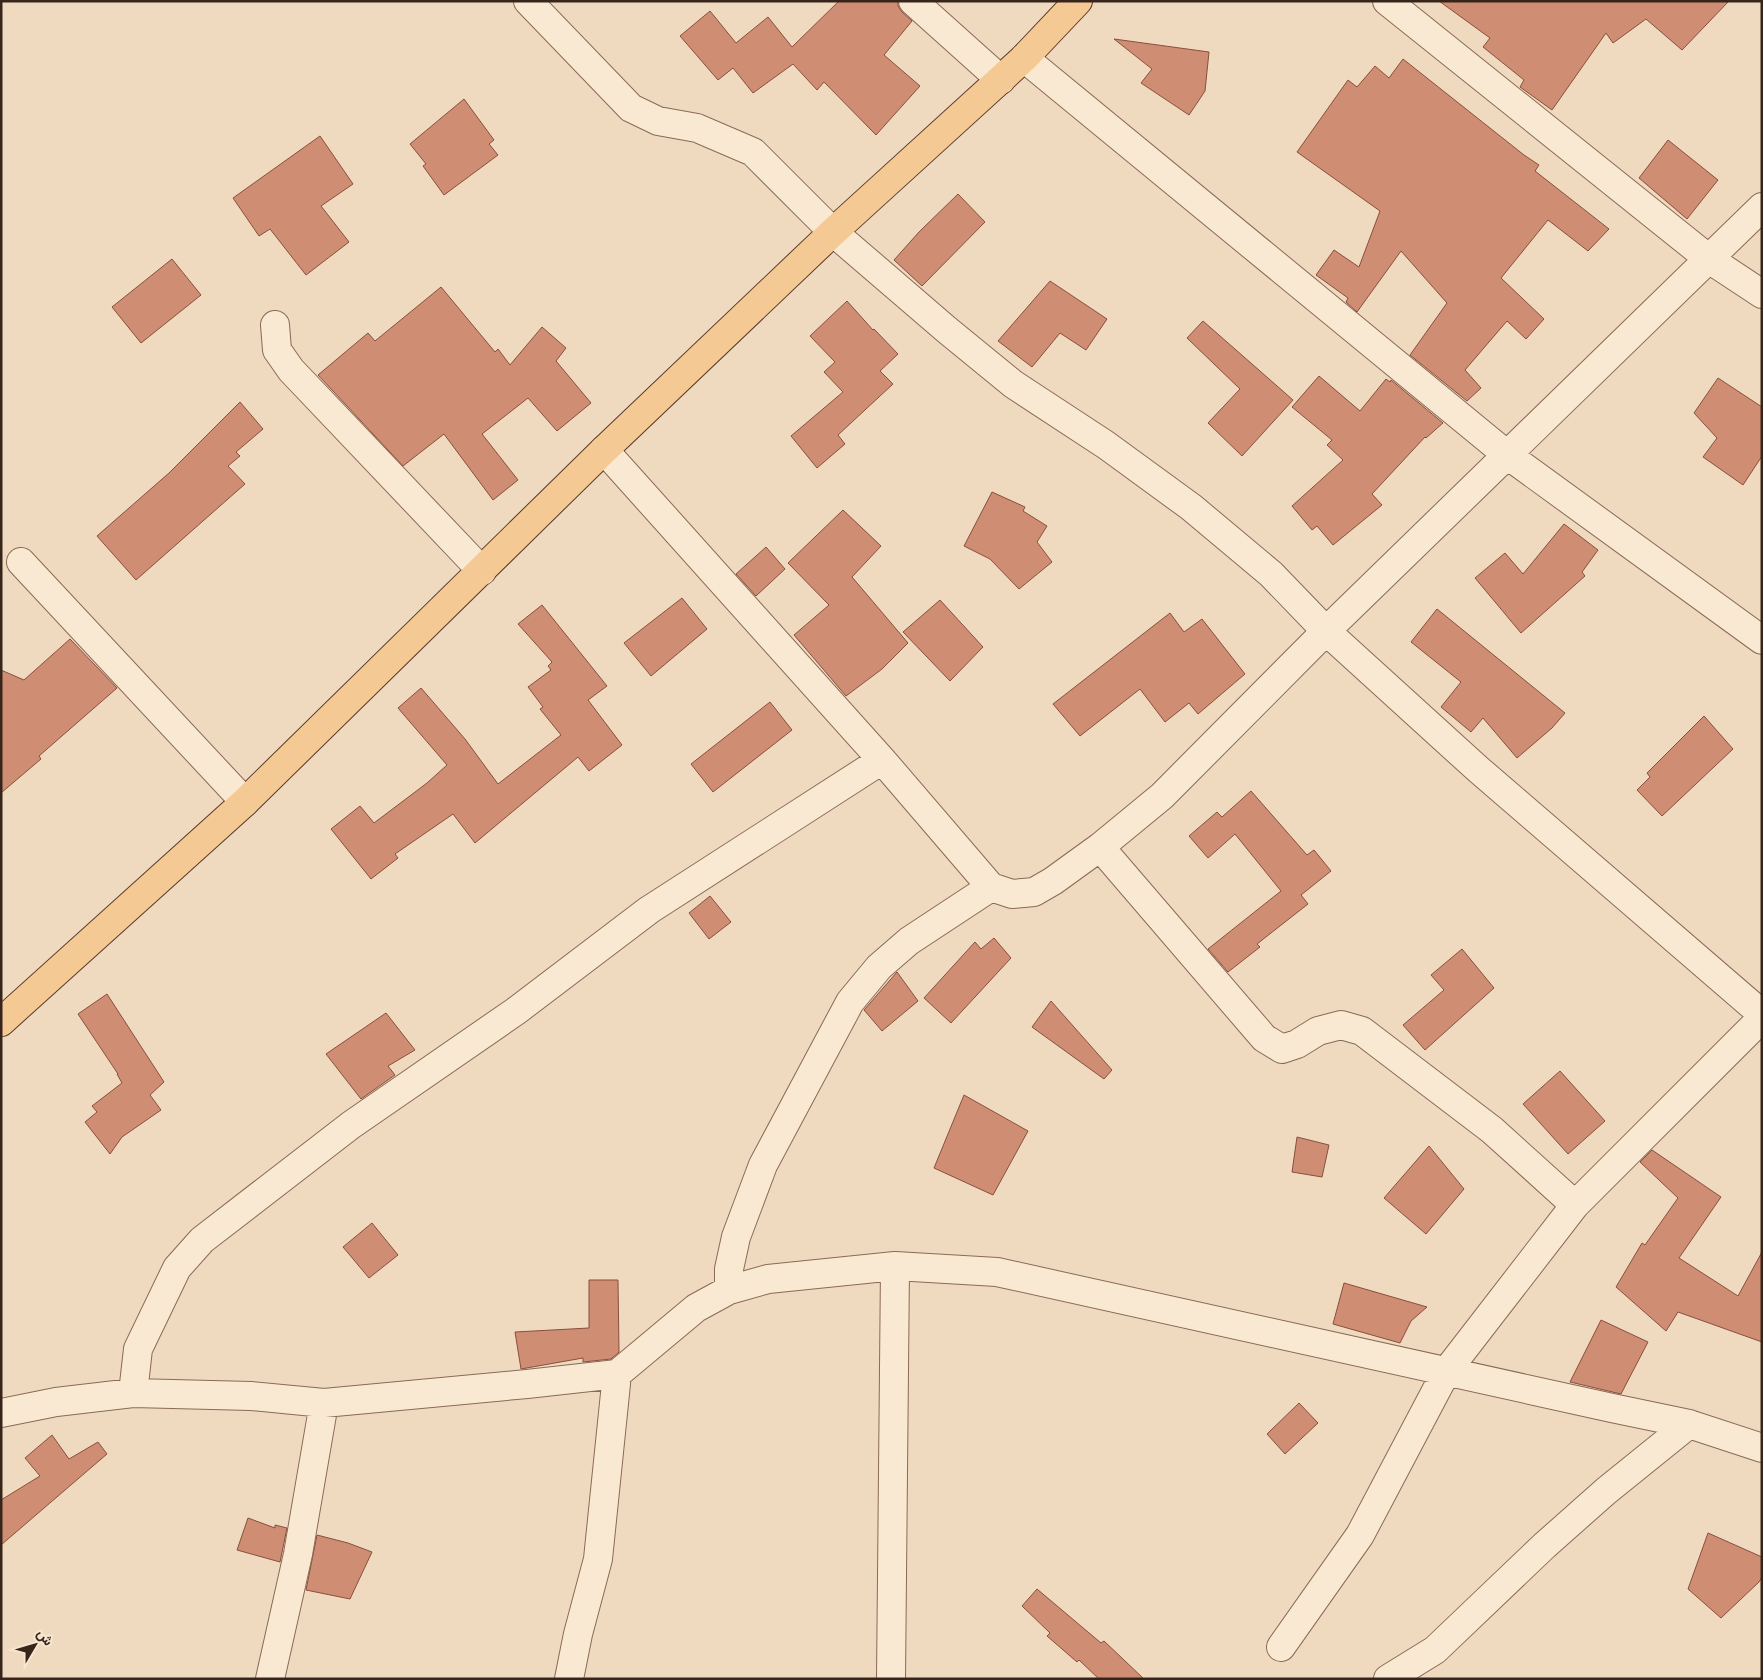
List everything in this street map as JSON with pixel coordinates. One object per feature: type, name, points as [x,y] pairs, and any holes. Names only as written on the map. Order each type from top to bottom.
[{"type":"main road","points":[[1,1022],[246,802],[604,450],[833,232],[1001,80],[1078,1]]},
{"type":"street","points":[[528,1],[631,108],[658,121],[697,128],[753,152],[833,232],[1013,384],[1106,445],[1191,507],[1271,574],[1326,631],[1479,770],[1555,834],[1762,1016],[1574,1205],[1446,1372],[1360,1535],[1281,1647]]},
{"type":"street","points":[[913,1],[1001,80]]},
{"type":"street","points":[[1388,1],[1709,259],[1762,294]]},
{"type":"street","points":[[1024,58],[1506,454],[1762,640]]},
{"type":"street","points":[[604,450],[882,760],[991,888],[1012,894],[1034,892],[1053,881],[1100,847],[1162,796],[1506,454],[1762,207]]},
{"type":"street","points":[[275,325],[277,350],[291,370],[482,572]]},
{"type":"street","points":[[21,562],[246,802]]},
{"type":"street","points":[[133,1393],[138,1349],[176,1268],[202,1240],[351,1125],[516,1011],[649,910],[882,760]]},
{"type":"street","points":[[1100,847],[1264,1038],[1282,1049],[1298,1044],[1318,1031],[1341,1025],[1362,1031],[1492,1130],[1574,1205]]},
{"type":"street","points":[[729,1290],[729,1269],[736,1237],[763,1165],[850,1002],[879,967],[909,941],[991,888]]},
{"type":"street","points":[[1,1413],[56,1402],[133,1393],[251,1396],[324,1403],[617,1374],[696,1308],[729,1290],[768,1279],[895,1266],[996,1272],[1689,1424],[1762,1448]]},
{"type":"street","points":[[890,1679],[895,1266]]},
{"type":"street","points":[[569,1679],[578,1634],[598,1559],[617,1374]]},
{"type":"street","points":[[270,1679],[298,1554],[324,1403]]},
{"type":"street","points":[[1388,1679],[1435,1650],[1544,1546],[1606,1491],[1689,1424]]},
{"type":"building","points":[[839,1],[898,1],[898,6],[902,12],[912,21],[884,55],[920,86],[876,135],[824,82],[817,90],[793,64],[753,93],[733,68],[718,80],[680,36],[710,11],[736,43],[768,17],[792,47]]},
{"type":"building","points":[[1439,1],[1729,1],[1682,50],[1646,19],[1613,43],[1606,33],[1552,110],[1520,87],[1524,80],[1483,47],[1490,38]]},
{"type":"building","points":[[1114,39],[1209,52],[1205,91],[1189,115],[1141,83],[1152,69]]},
{"type":"building","points":[[1403,59],[1539,165],[1535,171],[1609,229],[1588,251],[1548,220],[1501,278],[1544,319],[1526,339],[1507,321],[1465,370],[1481,388],[1467,401],[1410,355],[1447,303],[1401,251],[1357,312],[1346,302],[1348,298],[1316,275],[1334,250],[1359,267],[1380,211],[1297,152],[1348,80],[1357,87],[1375,66],[1389,78]]},
{"type":"building","points":[[464,99],[494,140],[489,144],[498,155],[444,195],[423,166],[426,164],[410,144]]},
{"type":"building","points":[[320,136],[353,184],[321,206],[349,242],[306,275],[270,229],[259,236],[233,198]]},
{"type":"building","points":[[1668,140],[1718,180],[1687,219],[1639,178]]},
{"type":"building","points":[[958,194],[985,222],[922,286],[894,260],[919,232]]},
{"type":"building","points":[[172,259],[201,295],[141,343],[112,307]]},
{"type":"building","points":[[1050,281],[1107,319],[1086,350],[1060,333],[1032,367],[998,341]]},
{"type":"building","points":[[441,287],[495,352],[498,349],[510,365],[542,327],[566,348],[556,361],[591,403],[557,431],[528,398],[482,434],[518,480],[493,500],[444,434],[403,466],[318,375],[368,333],[375,341]]},
{"type":"building","points":[[847,301],[898,354],[880,371],[893,384],[838,435],[845,444],[817,468],[791,436],[843,392],[824,372],[835,362],[810,336]]},
{"type":"building","points":[[1203,321],[1293,400],[1242,456],[1208,423],[1240,389],[1187,338]]},
{"type":"building","points":[[1319,376],[1360,411],[1386,379],[1390,382],[1391,380],[1443,423],[1425,437],[1372,494],[1382,505],[1333,545],[1317,526],[1312,530],[1292,506],[1343,460],[1327,445],[1332,440],[1292,407]]},
{"type":"building","points":[[1718,378],[1762,407],[1762,456],[1743,485],[1703,457],[1717,438],[1694,413]]},
{"type":"building","points":[[240,402],[263,429],[236,452],[240,456],[228,466],[245,484],[136,580],[97,536],[169,473]]},
{"type":"building","points":[[992,492],[1025,507],[1023,511],[1047,526],[1037,542],[1052,562],[1019,589],[990,559],[964,546]]},
{"type":"building","points":[[843,510],[881,546],[852,577],[908,643],[882,669],[846,696],[794,635],[829,605],[788,563]]},
{"type":"building","points":[[1564,524],[1598,550],[1582,572],[1585,576],[1521,633],[1475,578],[1505,553],[1523,574]]},
{"type":"building","points":[[766,547],[785,569],[756,596],[736,574]]},
{"type":"building","points":[[682,598],[707,629],[651,676],[624,643]]},
{"type":"building","points":[[940,600],[983,647],[950,681],[903,632]]},
{"type":"building","points":[[542,605],[607,686],[588,700],[622,745],[589,771],[578,757],[475,843],[453,814],[395,854],[398,858],[371,879],[331,829],[360,806],[374,823],[427,783],[447,765],[398,708],[421,688],[465,739],[498,784],[561,735],[540,709],[543,707],[528,687],[551,670],[548,666],[552,662],[518,624]]},
{"type":"building","points":[[1437,609],[1565,713],[1552,728],[1517,758],[1483,718],[1471,732],[1441,707],[1461,682],[1411,642]]},
{"type":"building","points":[[1170,613],[1184,632],[1202,619],[1245,674],[1198,714],[1189,703],[1165,722],[1140,689],[1080,736],[1053,704]]},
{"type":"building","points":[[70,639],[117,688],[39,756],[41,759],[1,793],[1,670],[24,680]]},
{"type":"building","points":[[770,702],[792,730],[713,792],[691,764]]},
{"type":"building","points":[[1704,716],[1733,749],[1662,816],[1637,790],[1650,777],[1647,773]]},
{"type":"building","points":[[1251,791],[1307,855],[1314,850],[1331,871],[1301,895],[1308,904],[1257,944],[1260,947],[1228,972],[1208,949],[1281,891],[1235,834],[1208,858],[1189,836],[1217,812],[1222,817]]},
{"type":"building","points":[[710,896],[731,922],[709,939],[689,913]]},
{"type":"building","points":[[994,938],[1011,958],[951,1023],[924,998],[975,942],[981,949]]},
{"type":"building","points":[[1462,949],[1494,988],[1425,1050],[1403,1025],[1444,990],[1431,975]]},
{"type":"building","points":[[897,972],[918,1001],[882,1031],[864,1010]]},
{"type":"building","points":[[107,994],[164,1082],[150,1095],[161,1110],[122,1137],[110,1154],[85,1122],[97,1112],[92,1106],[122,1083],[78,1014]]},
{"type":"building","points":[[1051,1001],[1112,1070],[1104,1079],[1032,1027]]},
{"type":"building","points":[[386,1013],[415,1050],[388,1066],[395,1075],[361,1099],[326,1054]]},
{"type":"building","points":[[1560,1071],[1605,1121],[1568,1154],[1523,1104]]},
{"type":"building","points":[[964,1095],[1028,1131],[993,1195],[934,1168]]},
{"type":"building","points":[[1297,1137],[1329,1145],[1322,1177],[1292,1172]]},
{"type":"building","points":[[1429,1146],[1464,1189],[1426,1234],[1384,1198]]},
{"type":"building","points":[[1652,1150],[1721,1197],[1679,1258],[1738,1296],[1762,1252],[1762,1342],[1678,1312],[1666,1331],[1616,1287],[1642,1243],[1645,1245],[1678,1198],[1640,1162]]},
{"type":"building","points":[[372,1223],[398,1255],[369,1278],[343,1247]]},
{"type":"building","points":[[589,1280],[618,1280],[619,1352],[611,1359],[583,1362],[583,1358],[521,1369],[515,1332],[589,1328]]},
{"type":"building","points":[[1344,1283],[1427,1307],[1411,1321],[1400,1343],[1333,1324]]},
{"type":"building","points":[[1601,1320],[1648,1342],[1621,1394],[1570,1382]]},
{"type":"building","points":[[1299,1403],[1318,1423],[1285,1454],[1267,1434]]},
{"type":"building","points":[[52,1435],[69,1459],[98,1442],[107,1454],[1,1545],[1,1500],[40,1476],[25,1458]]},
{"type":"building","points":[[248,1518],[275,1528],[275,1525],[287,1528],[280,1562],[237,1550]]},
{"type":"building","points":[[1708,1533],[1762,1557],[1762,1577],[1759,1582],[1721,1618],[1688,1589]]},
{"type":"building","points":[[317,1535],[348,1543],[372,1552],[350,1599],[306,1590]]},
{"type":"building","points":[[1037,1589],[1101,1643],[1104,1641],[1144,1679],[1099,1679],[1079,1660],[1077,1662],[1047,1636],[1050,1633],[1022,1606]]}]
